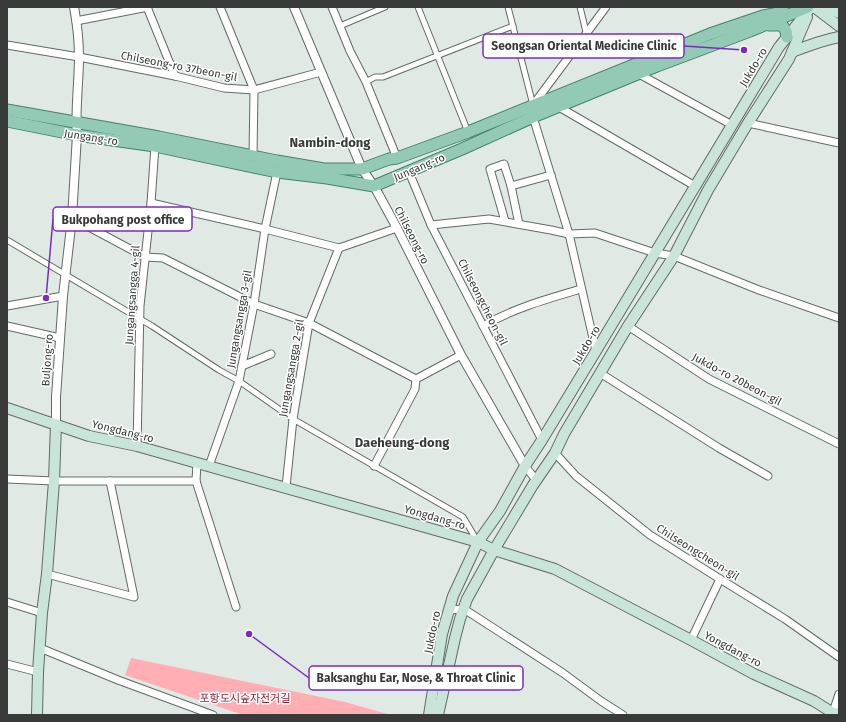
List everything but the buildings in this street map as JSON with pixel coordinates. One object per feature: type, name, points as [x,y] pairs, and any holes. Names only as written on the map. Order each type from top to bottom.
[{"type":"main road","name":"Jungang-ro","points":[[7,110],[159,137],[324,169],[362,168],[389,159],[397,158],[468,132],[710,34],[766,16],[805,7]]},
{"type":"main road","name":"Jungang-ro","points":[[7,121],[77,135],[155,146],[277,172],[374,186],[533,117],[639,74],[766,16],[811,7]]},
{"type":"main road","points":[[438,715],[460,619],[467,599],[494,550],[536,480],[555,453],[564,434],[628,326],[674,256],[708,190],[792,52],[811,7],[839,26]]},
{"type":"main road","name":"Jukdo-ro","points":[[429,715],[442,634],[453,596],[478,542],[500,510],[525,466],[596,352],[779,47],[811,7]]},
{"type":"main road","points":[[819,7],[830,9],[839,13]]},
{"type":"main road","points":[[766,16],[782,25],[786,31],[787,37]]},
{"type":"main road","points":[[792,52],[830,38],[839,37]]},
{"type":"main road","name":"Yongdang-ro","points":[[7,408],[89,436],[137,446],[478,542],[494,550],[554,569],[754,674],[814,701],[835,714]]},
{"type":"main road","name":"Buljong-ro","points":[[37,715],[38,672],[54,480],[56,424]]},
{"type":"street","name":"Buljong-ro","points":[[56,424],[56,397],[63,296],[72,218],[77,135],[76,122],[79,57],[74,7]]},
{"type":"street","points":[[76,21],[148,7],[175,76]]},
{"type":"street","points":[[220,7],[254,90],[253,156]]},
{"type":"street","name":"Chilseong-ro","points":[[294,7],[362,168],[374,186],[397,228],[461,355],[525,466]]},
{"type":"street","points":[[332,7],[350,51],[366,82],[397,158]]},
{"type":"street","points":[[340,26],[385,7]]},
{"type":"street","points":[[418,7],[468,132]]},
{"type":"street","points":[[508,7],[533,105]]},
{"type":"street","points":[[580,7],[586,32]]},
{"type":"street","points":[[533,105],[606,7]]},
{"type":"street","points":[[366,82],[375,77],[383,77],[513,26]]},
{"type":"street","name":"Chilseong-ro 37beon-gil","points":[[7,45],[79,57],[175,76],[224,88],[254,90],[321,72]]},
{"type":"street","points":[[639,74],[732,125]]},
{"type":"street","points":[[559,107],[695,186]]},
{"type":"street","points":[[533,117],[569,234],[596,352]]},
{"type":"street","points":[[748,123],[839,143]]},
{"type":"street","name":"Jungangsangga 4-gil","points":[[137,446],[140,319],[155,146]]},
{"type":"street","points":[[505,222],[490,168],[504,164],[511,186],[518,224]]},
{"type":"street","name":"Jungangsangga 3-gil","points":[[209,466],[239,381],[254,304],[265,229],[277,172]]},
{"type":"street","name":"Chilseongcheon-gil","points":[[409,172],[431,225],[542,440]]},
{"type":"street","points":[[511,186],[551,175]]},
{"type":"street","points":[[151,204],[265,229],[339,248],[397,228]]},
{"type":"street","points":[[72,218],[145,257],[163,258],[254,304],[309,323],[416,379]]},
{"type":"street","points":[[431,225],[489,219],[569,234],[595,234],[655,253],[674,256],[759,290],[839,318]]},
{"type":"street","points":[[7,240],[152,326],[219,370],[239,381],[292,419],[463,517],[478,542]]},
{"type":"street","name":"Jungangsangga 2-gil","points":[[286,487],[292,419],[309,323],[339,248]]},
{"type":"street","points":[[483,326],[501,316],[543,300],[581,288]]},
{"type":"street","points":[[7,306],[63,296]]},
{"type":"street","points":[[7,326],[60,338]]},
{"type":"street","name":"Jukdo-ro 20beon-gil","points":[[628,326],[710,379],[839,444]]},
{"type":"street","points":[[242,366],[271,354]]},
{"type":"street","points":[[416,379],[461,355]]},
{"type":"street","points":[[600,373],[719,448],[768,476]]},
{"type":"street","points":[[374,466],[415,389],[416,379]]},
{"type":"street","name":"Chilseongcheon-gil","points":[[555,453],[576,476],[650,535],[785,618],[839,657]]},
{"type":"street","points":[[197,463],[196,481],[236,607]]},
{"type":"street","points":[[525,466],[536,480]]},
{"type":"street","points":[[7,479],[196,481]]},
{"type":"street","points":[[47,574],[134,597],[110,481]]},
{"type":"street","points":[[691,640],[720,579]]},
{"type":"street","points":[[7,602],[42,613]]},
{"type":"street","points":[[449,610],[464,609],[563,673],[623,715]]},
{"type":"street","points":[[40,648],[118,680],[213,715]]},
{"type":"street","points":[[7,664],[38,672]]},
{"type":"street","points":[[835,714],[839,694]]},
{"type":"green space","name":"포항도시숲자전거길","points":[[131,658],[345,702],[391,715],[243,715],[125,675]]},
{"type":"place","name":"Seongsan Oriental Medicine Clinic","points":[[744,50]]},
{"type":"place","name":"Bukpohang post office","points":[[46,298]]},
{"type":"place","name":"Baksanghu Ear, Nose, & Throat Clinic","points":[[249,634]]},
{"type":"district","name":"Nambin-dong","points":[[330,142]]},
{"type":"district","name":"Daeheung-dong","points":[[402,442]]}]
